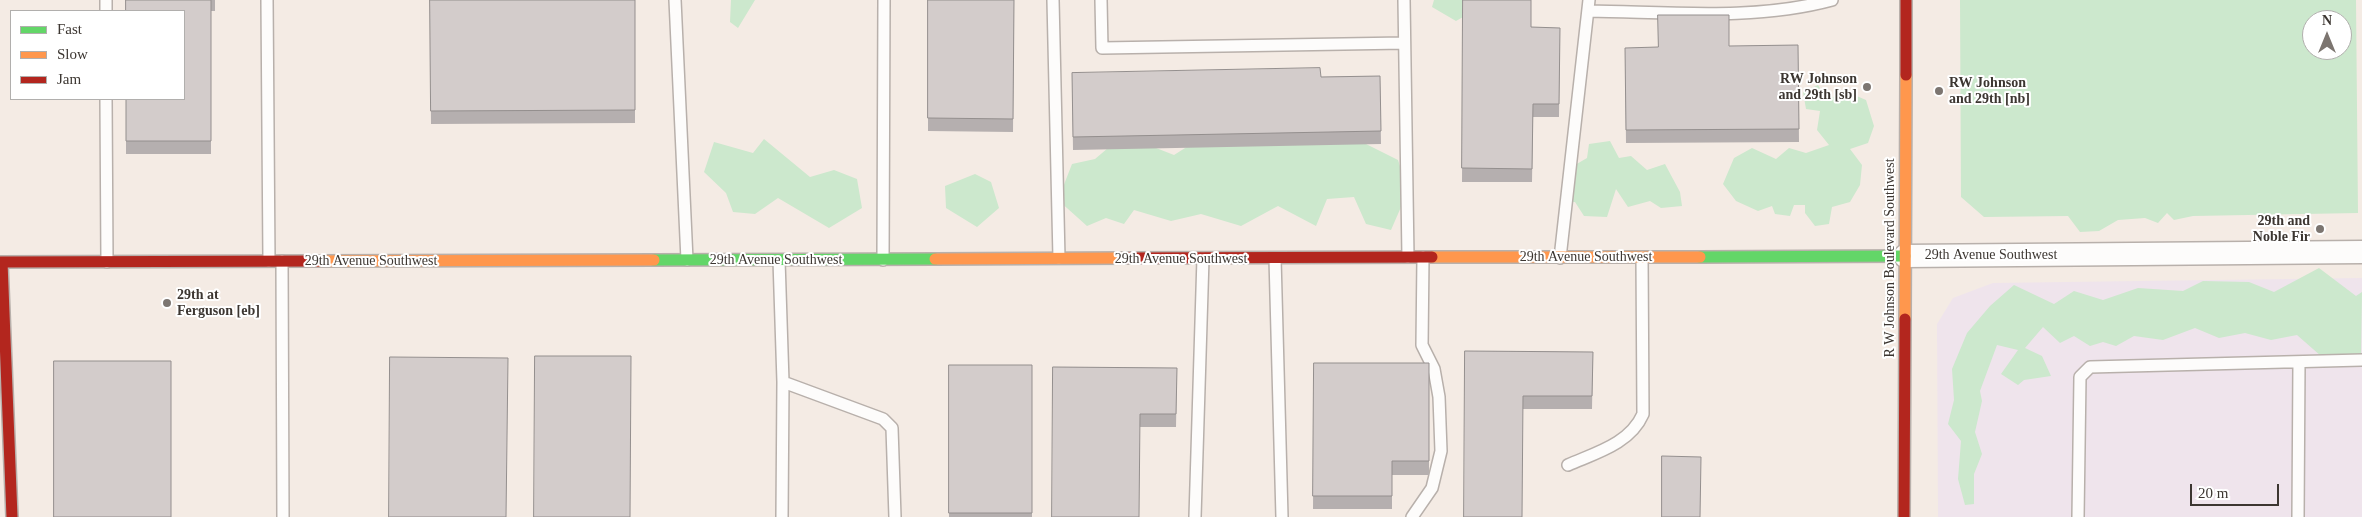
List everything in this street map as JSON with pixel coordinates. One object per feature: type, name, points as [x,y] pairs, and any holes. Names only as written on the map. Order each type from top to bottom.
[{"type":"street","name":"R W Johnson Boulevard Southwest","points":[[1904,517],[1906,0]]},
{"type":"street","name":"29th Avenue Southwest","points":[[1,262],[1059,260],[1408,256],[1560,258],[2362,252]]},
{"type":"street","points":[[1,262],[12,517]]},
{"type":"lane","points":[[267,0],[269,262]]},
{"type":"lane","points":[[675,0],[687,260]]},
{"type":"lane","points":[[883,260],[884,0]]},
{"type":"lane","points":[[1053,0],[1059,260]]},
{"type":"lane","points":[[1101,0],[1102,48],[1404,43]]},
{"type":"lane","points":[[1404,0],[1408,256]]},
{"type":"lane","points":[[1560,258],[1571,143],[1589,6],[1767,13],[1804,8],[1832,0]]},
{"type":"lane","points":[[106,100],[107,262]]},
{"type":"lane","points":[[1412,517],[1432,488],[1441,451],[1440,397],[1434,369],[1422,345],[1423,256]]},
{"type":"lane","points":[[1568,465],[1614,446],[1638,425],[1643,414],[1642,257]]},
{"type":"lane","points":[[1195,517],[1203,258]]},
{"type":"lane","points":[[1275,258],[1282,517]]},
{"type":"lane","points":[[779,260],[783,382],[782,517]]},
{"type":"lane","points":[[282,262],[284,517]]},
{"type":"lane","points":[[2078,517],[2080,377],[2090,367],[2362,360]]},
{"type":"lane","points":[[2298,517],[2299,362]]},
{"type":"lane","points":[[783,382],[883,419],[892,428],[895,517]]},
{"type":"shaded area","points":[[2362,278],[2362,517],[1938,517],[1937,324],[1953,298],[1993,283]]},
{"type":"green space","points":[[731,0],[755,0],[738,28],[730,22]]},
{"type":"green space","points":[[1434,0],[1470,0],[1463,10],[1463,17],[1456,21],[1432,7]]},
{"type":"green space","points":[[1960,0],[2356,0],[2358,213],[2193,216],[2174,220],[2167,213],[2158,223],[2145,218],[2118,220],[2099,231],[2080,232],[2068,216],[1984,217],[1961,197]]},
{"type":"green space","points":[[1818,85],[1827,100],[1845,91],[1866,100],[1874,126],[1868,143],[1850,149],[1862,165],[1860,185],[1850,202],[1832,207],[1829,224],[1815,226],[1805,213],[1805,205],[1794,205],[1790,216],[1775,214],[1772,206],[1758,211],[1736,201],[1723,184],[1734,158],[1752,148],[1776,159],[1789,148],[1806,153],[1829,145],[1817,130],[1820,111],[1806,109],[1803,92]]},
{"type":"green space","points":[[1212,131],[1356,139],[1398,160],[1408,191],[1391,230],[1366,224],[1354,197],[1327,199],[1316,226],[1278,206],[1241,226],[1201,214],[1171,221],[1134,210],[1124,224],[1106,218],[1087,226],[1058,200],[1072,164],[1095,159],[1108,148],[1128,137],[1174,155]]},
{"type":"green space","points":[[764,139],[810,177],[834,170],[857,179],[862,208],[829,228],[778,198],[755,214],[733,212],[726,193],[704,172],[714,142],[753,153]]},
{"type":"green space","points":[[1610,141],[1619,158],[1631,156],[1647,170],[1665,164],[1680,192],[1682,206],[1661,208],[1650,201],[1628,207],[1616,189],[1607,217],[1584,216],[1575,202],[1569,202],[1575,165],[1587,158],[1589,144]]},
{"type":"green space","points":[[975,174],[991,182],[999,208],[977,227],[946,208],[945,186]]},
{"type":"green space","points":[[2319,268],[2356,296],[2362,292],[2361,355],[2329,363],[2297,335],[2271,340],[2245,333],[2219,338],[2195,328],[2163,340],[2134,336],[2116,346],[2103,342],[2090,346],[2074,336],[2060,343],[2043,327],[2025,348],[2042,356],[2051,376],[2024,380],[2018,385],[2001,374],[2018,350],[1997,345],[1980,391],[1982,401],[1975,432],[1982,454],[1974,474],[1974,504],[1965,505],[1958,479],[1961,441],[1948,424],[1954,400],[1952,369],[1967,333],[1990,306],[2014,285],[2054,304],[2074,291],[2103,300],[2138,288],[2183,291],[2203,281],[2249,282],[2274,292]]},
{"type":"building","points":[[126,0],[211,0],[211,141],[126,141],[126,100],[185,100],[185,10],[126,10]]},
{"type":"building","points":[[430,0],[635,0],[635,110],[431,111]]},
{"type":"building","points":[[928,0],[1014,0],[1013,119],[928,118]]},
{"type":"building","points":[[1463,0],[1531,0],[1531,27],[1560,28],[1559,104],[1533,104],[1532,169],[1462,168]]},
{"type":"building","points":[[1658,15],[1729,15],[1729,46],[1798,45],[1799,129],[1626,130],[1625,48],[1658,47]]},
{"type":"building","points":[[1320,68],[1321,77],[1380,76],[1381,131],[1073,137],[1072,73]]},
{"type":"building","points":[[1465,351],[1593,352],[1592,396],[1523,396],[1522,517],[1464,517]]},
{"type":"building","points":[[535,356],[631,356],[630,517],[534,517]]},
{"type":"building","points":[[390,357],[508,358],[506,517],[389,517]]},
{"type":"building","points":[[54,361],[171,361],[171,517],[54,517]]},
{"type":"building","points":[[1314,363],[1429,363],[1429,461],[1392,461],[1392,496],[1313,496]]},
{"type":"building","points":[[949,365],[1032,365],[1032,513],[949,513]]},
{"type":"building","points":[[1053,367],[1177,368],[1176,414],[1140,414],[1139,517],[1052,517]]},
{"type":"building","points":[[1662,456],[1701,457],[1700,517],[1662,517]]},
{"type":"traffic: fast","points":[[1700,257],[1905,256]]},
{"type":"traffic: fast","points":[[654,260],[935,259]]},
{"type":"traffic: slow","points":[[1905,319],[1906,75]]},
{"type":"traffic: slow","points":[[1432,257],[1700,257]]},
{"type":"traffic: slow","points":[[935,259],[1126,258]]},
{"type":"traffic: slow","points":[[319,261],[654,260]]},
{"type":"traffic: jam","points":[[1906,0],[1906,75]]},
{"type":"traffic: jam","points":[[1126,258],[1432,257]]},
{"type":"traffic: jam","points":[[0,262],[319,261]]},
{"type":"traffic: jam","points":[[2,262],[12,517]]},
{"type":"traffic: jam","points":[[1904,517],[1905,319]]},
{"type":"place","name":"RW Johnson and 29th [sb]","points":[[1867,87]]},
{"type":"place","name":"RW Johnson and 29th [nb]","points":[[1939,91]]},
{"type":"place","name":"29th and Noble Fir","points":[[2320,229]]},
{"type":"place","name":"29th at Ferguson [eb]","points":[[167,303]]}]
